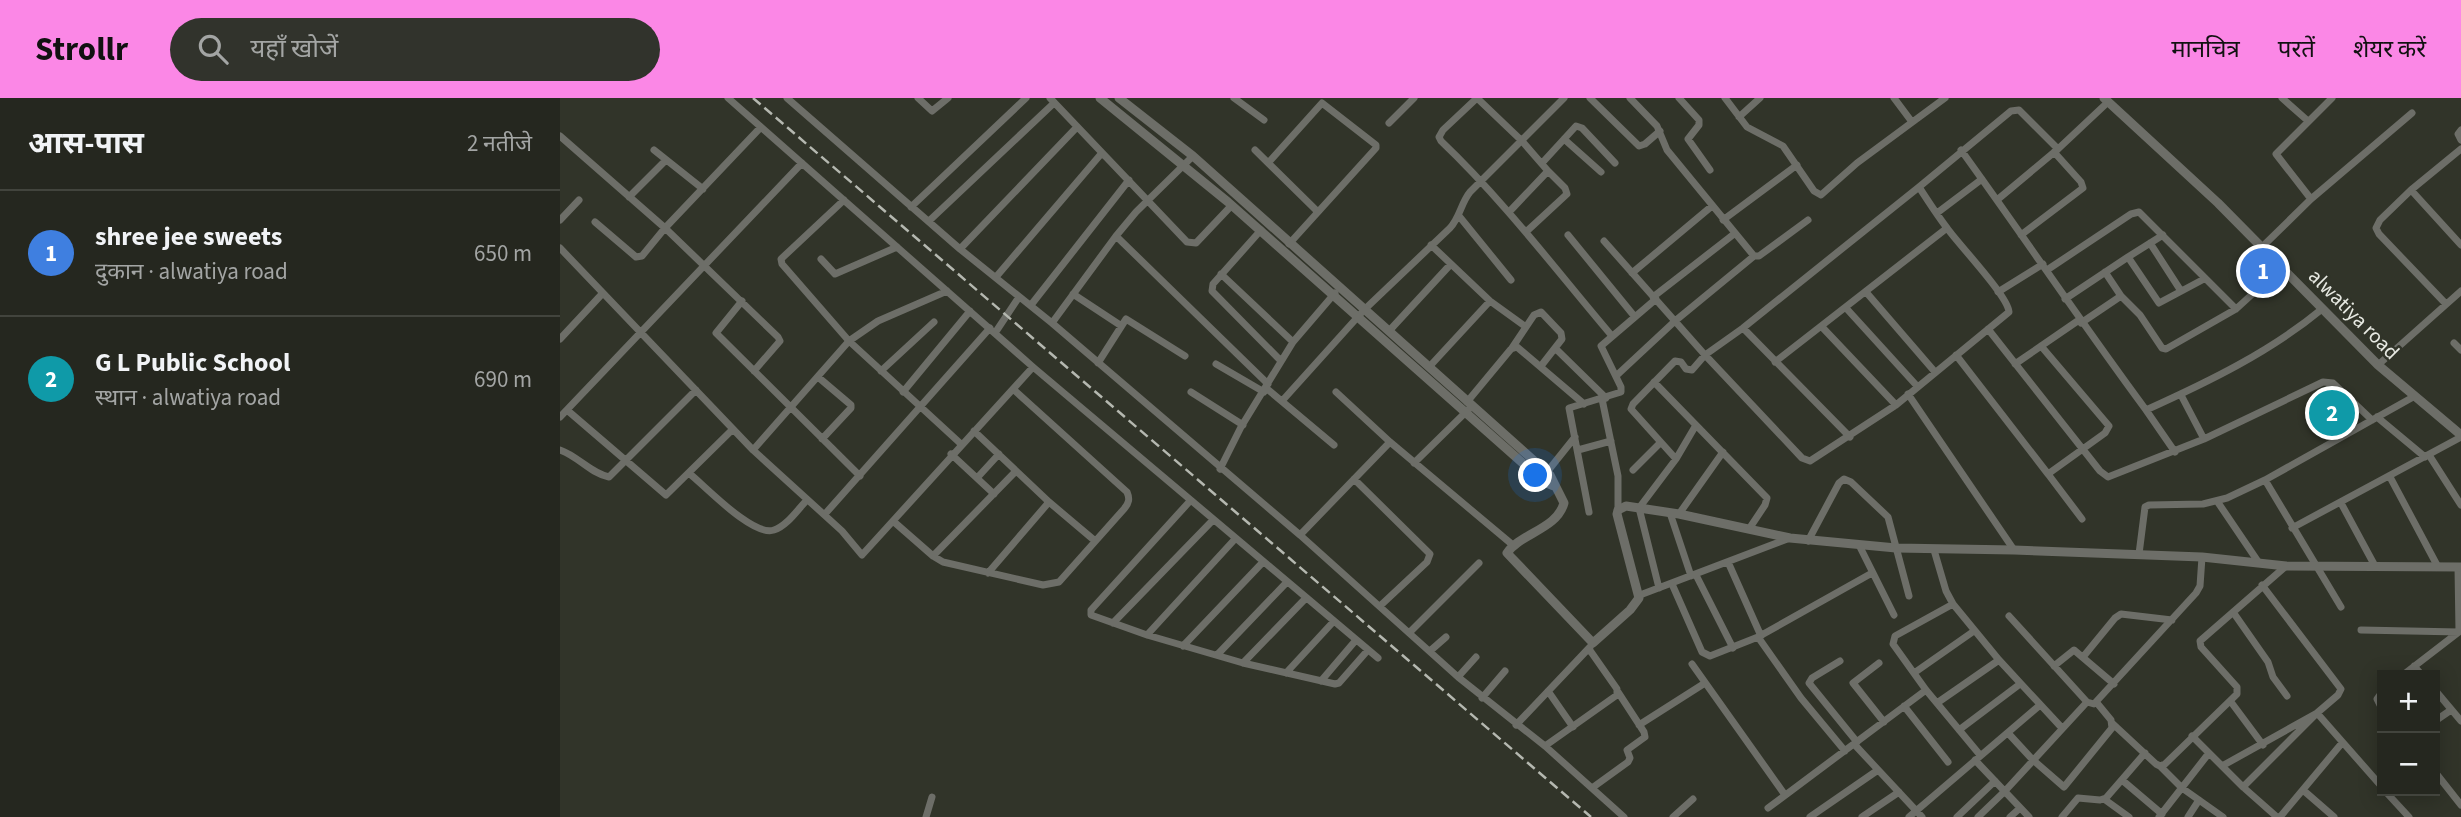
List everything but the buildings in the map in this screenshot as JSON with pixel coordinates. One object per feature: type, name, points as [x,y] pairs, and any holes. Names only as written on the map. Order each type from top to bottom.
[{"type":"street","points":[[728,98],[1033,367],[1378,659]]},
{"type":"street","points":[[787,98],[960,249],[1031,305],[1300,535],[1482,698],[1545,747],[1624,817]]},
{"type":"street","points":[[918,98],[932,111],[948,98]]},
{"type":"street","points":[[911,206],[1026,98]]},
{"type":"street","points":[[1100,98],[1261,230],[1287,246],[1340,287],[1361,313],[1547,472],[1564,503],[1560,514],[1507,551],[1508,555],[1591,646],[1645,737],[1627,750],[1630,758],[1628,762],[1592,789]]},
{"type":"street","points":[[1119,98],[1193,156],[1334,295],[1389,331],[1430,366],[1544,482],[1554,486]]},
{"type":"street","points":[[1234,98],[1264,120]]},
{"type":"street","points":[[1389,123],[1414,98]]},
{"type":"street","points":[[1526,232],[1567,194],[1566,188],[1477,98],[1439,137],[1510,211],[1526,232],[1612,336]]},
{"type":"street","points":[[1590,98],[1639,146],[1660,131]]},
{"type":"street","points":[[1630,98],[1653,121],[1667,150],[1754,256]]},
{"type":"street","points":[[1679,98],[1699,120],[1699,125],[1688,139],[1710,170]]},
{"type":"street","points":[[1725,98],[1751,130],[1783,146],[1814,191],[1821,195],[1857,163],[1945,98]]},
{"type":"street","points":[[1739,117],[1760,98]]},
{"type":"street","points":[[1894,98],[1912,122]]},
{"type":"street","points":[[2281,98],[2308,121]]},
{"type":"street","points":[[2311,199],[2276,154],[2332,98]]},
{"type":"street","points":[[1282,401],[1361,313],[1450,228],[1459,216],[1467,196],[1561,99]]},
{"type":"street","points":[[929,221],[1052,100],[1187,242],[1194,245],[1232,205]]},
{"type":"street","points":[[1997,200],[2056,151],[2106,100]]},
{"type":"street","name":"alwatiya road","points":[[2106,100],[2283,267],[2378,365],[2460,434]]},
{"type":"street","points":[[1269,162],[1322,103],[1376,145],[1287,246]]},
{"type":"street","points":[[1675,459],[1631,409],[1654,382],[1675,361],[1681,362],[1690,370],[1705,355],[1743,328],[2014,108],[2023,113],[2084,188],[2021,235]]},
{"type":"street","points":[[2262,247],[2311,199],[2412,113]]},
{"type":"street","points":[[595,222],[636,257],[642,256],[761,127]]},
{"type":"street","points":[[960,249],[1077,127]]},
{"type":"street","points":[[1543,162],[1574,127],[1579,127],[1615,163]]},
{"type":"street","points":[[2461,130],[2458,134],[2461,140]]},
{"type":"street","points":[[560,136],[665,228],[780,338],[754,371]]},
{"type":"street","points":[[1564,139],[1601,172]]},
{"type":"street","points":[[2445,304],[2376,228],[2380,220],[2411,190],[2461,149]]},
{"type":"street","points":[[654,150],[703,189]]},
{"type":"street","points":[[1255,150],[1318,212]]},
{"type":"street","points":[[1961,150],[2175,452]]},
{"type":"street","points":[[996,277],[1101,153]]},
{"type":"street","points":[[1052,323],[1116,236],[1193,156]]},
{"type":"street","points":[[629,197],[666,160]]},
{"type":"street","points":[[560,417],[802,163]]},
{"type":"street","points":[[1723,220],[1797,165]]},
{"type":"street","points":[[1510,211],[1548,171]]},
{"type":"street","points":[[1937,213],[1982,179]]},
{"type":"street","points":[[1031,305],[1129,180]]},
{"type":"street","points":[[1604,242],[1705,355],[1806,461],[1814,461],[1896,405],[2010,310],[1919,187]]},
{"type":"street","points":[[2411,190],[2461,244]]},
{"type":"street","points":[[560,220],[579,200]]},
{"type":"street","points":[[844,200],[781,260],[785,269],[849,341],[961,444]]},
{"type":"street","points":[[1632,273],[1712,206]]},
{"type":"street","points":[[1998,292],[2045,267],[2135,212],[2142,214],[2236,309]]},
{"type":"street","points":[[1459,216],[1511,280]]},
{"type":"street","points":[[1616,376],[1675,321],[1754,256],[1759,256],[1808,220]]},
{"type":"street","points":[[1775,362],[1947,228]]},
{"type":"street","points":[[1261,230],[1221,274],[1213,284],[1212,291],[1281,361]]},
{"type":"street","points":[[1589,512],[1568,411],[1572,407],[1621,392],[1616,376],[1601,349],[1603,344],[1654,298],[1734,234]]},
{"type":"street","points":[[1568,235],[1635,317]]},
{"type":"street","points":[[2065,299],[2163,235]]},
{"type":"street","points":[[1116,236],[1266,388],[1334,445]]},
{"type":"street","points":[[2150,243],[2181,291]]},
{"type":"street","points":[[1431,245],[1490,301],[1526,327]]},
{"type":"street","points":[[821,259],[835,274],[897,247]]},
{"type":"street","points":[[560,248],[753,450],[842,530],[862,555],[951,454],[1033,367]]},
{"type":"street","points":[[2128,257],[2159,303],[2204,279]]},
{"type":"street","points":[[1389,331],[1450,265]]},
{"type":"street","points":[[2105,272],[2121,296],[2140,315],[2162,348],[2166,349],[2236,309],[2283,267]]},
{"type":"street","points":[[1221,274],[1293,342]]},
{"type":"street","points":[[1220,469],[1293,342],[1340,287]]},
{"type":"street","points":[[753,450],[849,341],[884,318],[947,291]]},
{"type":"street","points":[[2378,365],[2461,291]]},
{"type":"street","points":[[1866,292],[1935,372]]},
{"type":"street","points":[[560,339],[602,294]]},
{"type":"street","points":[[1073,294],[1120,325]]},
{"type":"street","points":[[2015,364],[2121,296]]},
{"type":"street","points":[[825,514],[920,407],[993,331],[1019,297]]},
{"type":"street","points":[[1430,366],[1490,301]]},
{"type":"street","points":[[742,302],[716,333],[860,476]]},
{"type":"street","points":[[1846,308],[1917,386]]},
{"type":"street","points":[[2146,410],[2284,339],[2322,309]]},
{"type":"street","points":[[903,391],[970,311]]},
{"type":"street","points":[[1414,463],[1468,407],[1536,312],[1541,312],[1562,336],[1541,366]]},
{"type":"street","points":[[1098,363],[1126,318],[1185,356]]},
{"type":"street","points":[[881,371],[934,321]]},
{"type":"street","points":[[560,323],[568,331]]},
{"type":"street","points":[[1822,327],[1896,405]]},
{"type":"street","points":[[1743,328],[1850,437]]},
{"type":"street","points":[[1988,329],[2082,449],[2108,477],[2175,452],[2323,382],[2333,383],[2375,419],[2427,456],[2461,505]]},
{"type":"street","points":[[2454,343],[2461,350]]},
{"type":"street","points":[[2042,346],[2108,423],[2107,430],[2048,474]]},
{"type":"street","points":[[1511,349],[1517,347],[1584,404]]},
{"type":"street","points":[[1555,348],[1604,398],[1619,487],[1618,510],[1625,547],[1640,594]]},
{"type":"street","points":[[1956,355],[2082,519]]},
{"type":"street","points":[[1216,364],[1266,388]]},
{"type":"street","points":[[818,377],[851,405],[822,439]]},
{"type":"street","points":[[1654,382],[1767,498],[1749,529]]},
{"type":"street","points":[[893,521],[943,562],[1044,585],[1059,582],[1129,503],[1127,492],[1013,389]]},
{"type":"street","points":[[560,450],[609,477],[696,390]]},
{"type":"street","points":[[1191,392],[1243,425]]},
{"type":"street","points":[[1336,392],[1414,463],[1514,546]]},
{"type":"street","points":[[1908,394],[2014,550]]},
{"type":"street","points":[[2181,394],[2204,439]]},
{"type":"street","points":[[2139,554],[2145,507],[2217,501],[2265,480],[2415,396]]},
{"type":"street","points":[[567,410],[666,495],[733,429]]},
{"type":"street","points":[[1639,508],[1696,425]]},
{"type":"street","points":[[974,431],[1049,502],[1094,540]]},
{"type":"street","points":[[2292,528],[2390,477],[2460,434]]},
{"type":"street","points":[[1547,472],[1575,437]]},
{"type":"street","points":[[1578,450],[1611,441]]},
{"type":"street","points":[[1300,535],[1390,442]]},
{"type":"street","points":[[1633,470],[1660,443]]},
{"type":"street","points":[[1674,514],[1723,452]]},
{"type":"street","points":[[951,454],[994,494]]},
{"type":"street","points":[[977,478],[999,454]]},
{"type":"street","points":[[933,556],[1016,471]]},
{"type":"street","points":[[690,474],[758,529],[776,530],[807,500]]},
{"type":"street","points":[[2390,477],[2438,567]]},
{"type":"street","points":[[1354,480],[1430,554],[1427,562],[1380,606]]},
{"type":"street","points":[[1808,541],[1839,483],[1847,480],[1888,517],[1909,596]]},
{"type":"street","points":[[2265,480],[2341,607]]},
{"type":"street","points":[[1190,501],[1090,612],[1093,616],[1183,646],[1333,684],[1339,683],[1368,650]]},
{"type":"street","points":[[2217,501],[2259,563]]},
{"type":"street","points":[[988,573],[1049,502]]},
{"type":"street","points":[[2341,503],[2375,566]]},
{"type":"street","points":[[1618,510],[1626,506],[1808,541],[1896,548],[2139,554],[2286,565],[2460,567],[2460,631]]},
{"type":"street","points":[[1639,508],[1659,588]]},
{"type":"street","points":[[1674,514],[1694,576],[1733,648]]},
{"type":"street","points":[[1113,623],[1213,520]]},
{"type":"street","points":[[1516,725],[1591,646],[1630,610],[1640,594],[1790,538]]},
{"type":"street","points":[[1147,635],[1236,539]]},
{"type":"street","points":[[1858,545],[1894,615]]},
{"type":"street","points":[[1934,550],[1946,591],[1953,604],[2020,684],[2062,728]]},
{"type":"street","points":[[2009,616],[2087,702],[2094,704],[2198,590],[2202,557]]},
{"type":"street","points":[[1183,646],[1263,562]]},
{"type":"street","points":[[1728,562],[1760,637],[1801,698],[1845,751]]},
{"type":"street","points":[[1410,632],[1479,563]]},
{"type":"street","points":[[2160,766],[2231,702],[2236,694],[2236,687],[2199,644],[2286,565]]},
{"type":"street","points":[[1672,584],[1702,652],[1710,656],[1760,637],[1872,573]]},
{"type":"street","points":[[1217,655],[1287,582]]},
{"type":"street","points":[[2243,787],[2342,689],[2262,585]]},
{"type":"street","points":[[1243,663],[1306,598]]},
{"type":"street","points":[[1953,604],[1894,638],[1892,644],[1959,730],[1994,781],[2029,817]]},
{"type":"street","points":[[2233,612],[2266,659],[2271,673],[2287,696]]},
{"type":"street","points":[[2083,657],[2118,616],[2172,620]]},
{"type":"street","points":[[1286,673],[1334,621]]},
{"type":"street","points":[[2361,630],[2460,631]]},
{"type":"street","points":[[1913,673],[1974,631]]},
{"type":"street","points":[[2409,670],[2460,631]]},
{"type":"street","points":[[1430,651],[1446,637]]},
{"type":"street","points":[[1321,681],[1356,640]]},
{"type":"street","points":[[2054,666],[2071,650],[2114,684]]},
{"type":"street","points":[[1458,677],[1476,657]]},
{"type":"street","points":[[1937,703],[1999,660]]},
{"type":"street","points":[[1840,662],[1812,678],[1809,683],[1878,770],[1919,814]]},
{"type":"street","points":[[1879,663],[1853,683],[1884,722]]},
{"type":"street","points":[[1692,664],[1785,795]]},
{"type":"street","points":[[2414,666],[2418,670]]},
{"type":"street","points":[[1482,698],[1505,671]]},
{"type":"street","points":[[1639,725],[1705,683]]},
{"type":"street","points":[[1959,730],[2020,684]]},
{"type":"street","points":[[1768,808],[1926,690]]},
{"type":"street","points":[[1548,691],[1573,727]]},
{"type":"street","points":[[1545,747],[1614,698],[1618,692]]},
{"type":"street","points":[[2440,696],[2461,721]]},
{"type":"street","points":[[1978,817],[2005,792],[2087,702]]},
{"type":"street","points":[[2231,702],[2263,745]]},
{"type":"street","points":[[2097,703],[2113,724],[2182,788],[2223,817]]},
{"type":"street","points":[[1909,817],[1919,814],[1978,758],[2040,705]]},
{"type":"street","points":[[1904,706],[1948,762]]},
{"type":"street","points":[[2440,718],[2451,709]]},
{"type":"street","points":[[2317,713],[2377,781]]},
{"type":"street","points":[[2222,766],[2317,713]]},
{"type":"street","points":[[2008,733],[2064,787],[2113,724]]},
{"type":"street","points":[[2192,736],[2243,787],[2278,817],[2343,743]]},
{"type":"street","points":[[2104,799],[2145,753]]},
{"type":"street","points":[[2122,780],[2161,816],[2209,753]]},
{"type":"street","points":[[1811,817],[1878,770]]},
{"type":"street","points":[[2440,778],[2461,805]]},
{"type":"street","points":[[1957,817],[1994,781]]},
{"type":"street","points":[[2303,790],[2334,817]]},
{"type":"street","points":[[1862,817],[1899,792]]},
{"type":"street","points":[[2390,796],[2409,817]]},
{"type":"street","points":[[926,817],[932,797]]},
{"type":"street","points":[[1672,817],[1693,799]]},
{"type":"street","points":[[2062,817],[2078,799],[2104,799],[2129,817]]},
{"type":"street","points":[[2188,817],[2199,800]]},
{"type":"street","points":[[2010,817],[2020,808]]},
{"type":"railway","points":[[753,98],[1591,817]]},
{"type":"place","name":"shree jee sweets","points":[[2263,271]]},
{"type":"place","name":"G L Public School","points":[[2332,413]]}]
